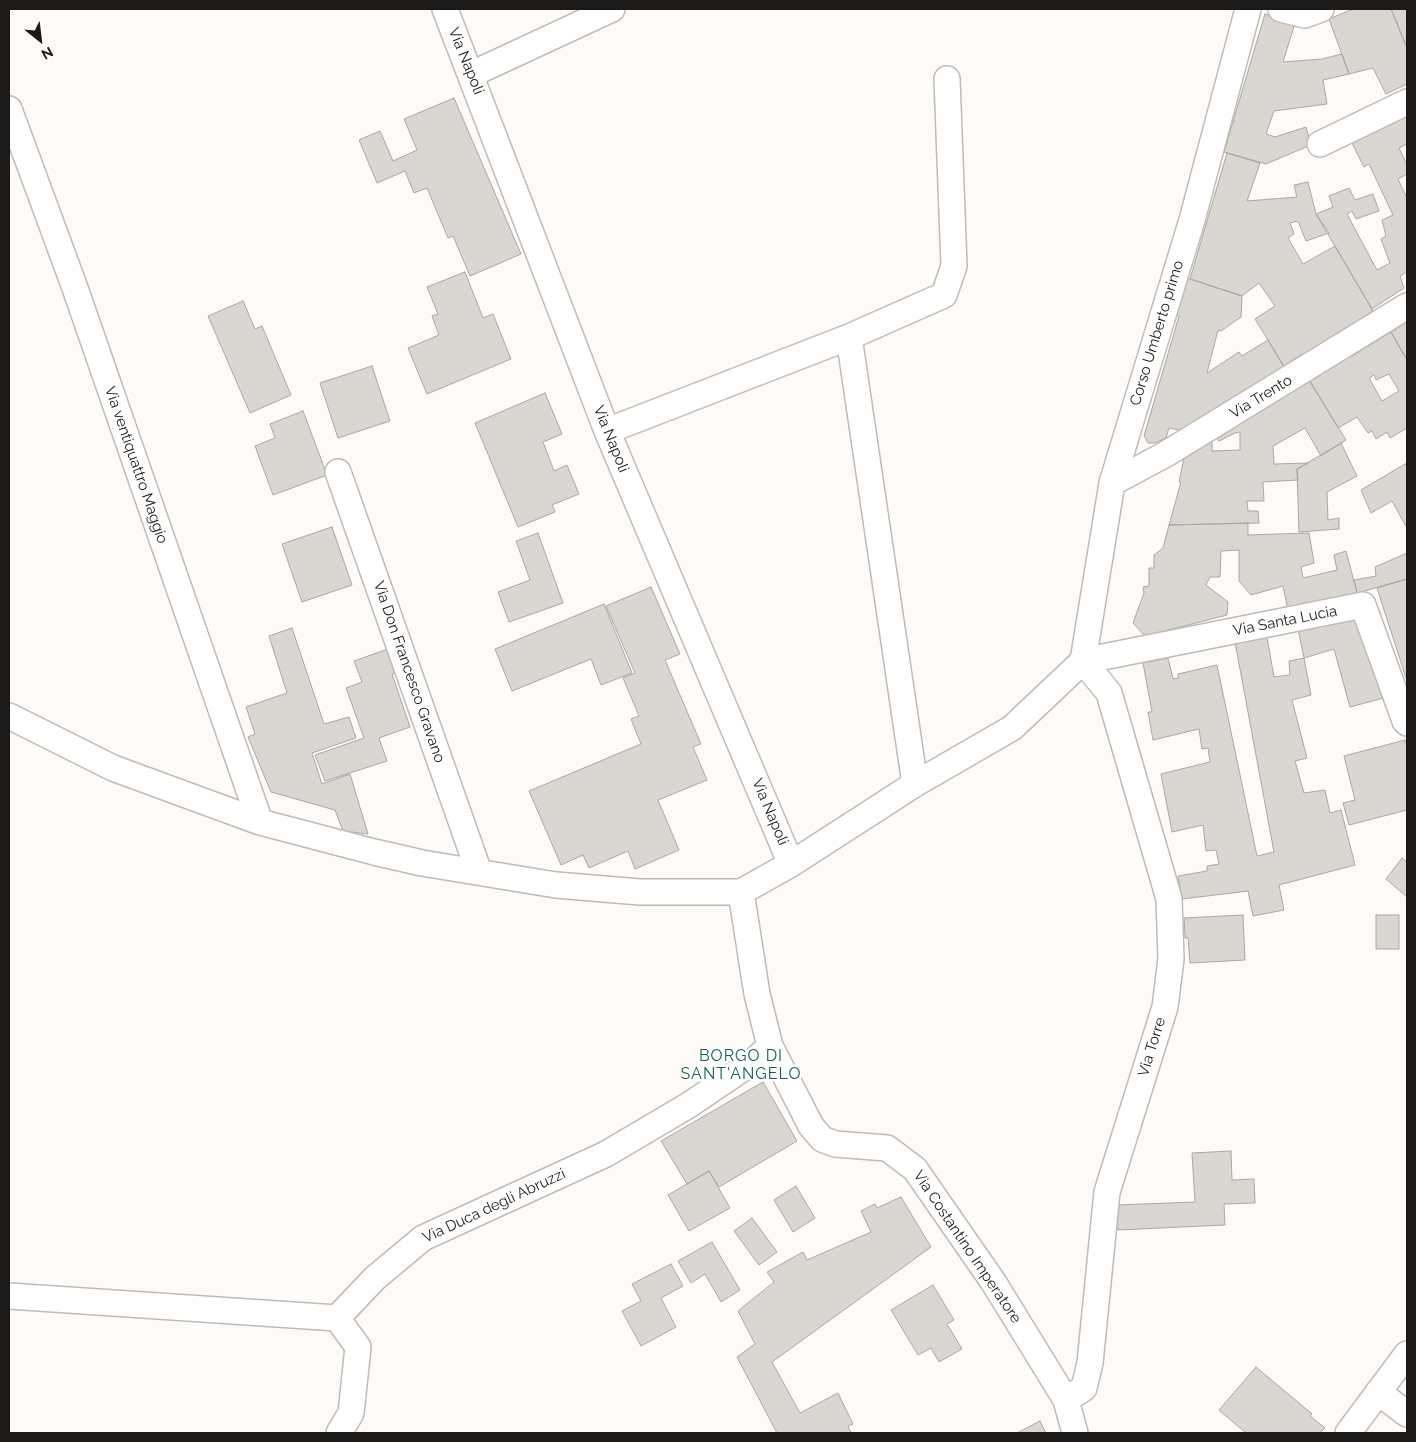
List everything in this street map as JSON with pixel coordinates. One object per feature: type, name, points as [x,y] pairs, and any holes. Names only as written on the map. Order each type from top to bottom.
[{"type":"street","name":"Via Napoli","points":[[445,9],[472,74],[607,431],[791,864]]},
{"type":"street","points":[[472,74],[612,9]]},
{"type":"street","name":"Corso Umberto primo","points":[[1084,661],[1112,483],[1192,220],[1248,9]]},
{"type":"street","points":[[1281,9],[1305,15],[1321,9]]},
{"type":"street","points":[[607,431],[849,337],[944,295],[954,266],[947,79]]},
{"type":"street","points":[[1320,144],[1407,102]]},
{"type":"street","name":"Via ventiquattro Maggio","points":[[9,109],[75,288],[260,822]]},
{"type":"street","name":"Via Trento","points":[[1112,483],[1166,454],[1407,306]]},
{"type":"street","points":[[849,337],[915,784]]},
{"type":"street","name":"Via Don Francesco Gravano","points":[[338,472],[479,872]]},
{"type":"street","name":"Via Santa Lucia","points":[[1084,661],[1363,605],[1407,723]]},
{"type":"street","points":[[9,716],[113,768],[260,822],[374,852],[556,885],[640,892],[741,892],[791,864],[915,784],[1012,728],[1084,661]]},
{"type":"street","name":"Via Torre","points":[[1066,1400],[1084,1388],[1090,1363],[1107,1192],[1165,1007],[1170,959],[1169,899],[1108,693],[1084,661]]},
{"type":"street","points":[[741,892],[757,994],[770,1046]]},
{"type":"street","name":"Via Costantino Imperatore","points":[[770,1046],[811,1126],[822,1139],[835,1144],[888,1148],[916,1169],[994,1283],[1066,1400]]},
{"type":"street","name":"Via Duca degli Abruzzi","points":[[338,1318],[375,1278],[423,1238],[606,1154],[689,1105],[754,1061],[770,1046]]},
{"type":"street","points":[[9,1296],[338,1318],[358,1347],[351,1413],[339,1433]]},
{"type":"street","points":[[1348,1433],[1407,1354]]},
{"type":"street","points":[[1378,1392],[1407,1414]]},
{"type":"street","points":[[1066,1400],[1075,1433]]},
{"type":"building","points":[[1353,9],[1391,9],[1407,48],[1407,84],[1386,94],[1373,68],[1349,74],[1329,19]]},
{"type":"building","points":[[1391,9],[1407,9],[1407,48]]},
{"type":"building","points":[[1265,14],[1295,23],[1283,62],[1322,59],[1342,54],[1349,74],[1323,80],[1327,104],[1274,111],[1266,134],[1275,137],[1306,127],[1311,145],[1266,164],[1224,152]]},
{"type":"building","points":[[454,98],[521,254],[470,276],[453,236],[448,238],[427,188],[414,193],[405,171],[377,183],[359,140],[380,131],[393,161],[417,150],[404,119]]},
{"type":"building","points":[[1407,109],[1407,144],[1399,148],[1407,165],[1407,174],[1398,179],[1407,198],[1407,272],[1400,276],[1404,288],[1372,309],[1316,214],[1333,207],[1329,196],[1349,188],[1355,200],[1373,194],[1379,211],[1356,219],[1352,211],[1347,214],[1377,270],[1390,263],[1381,239],[1386,236],[1382,220],[1393,215],[1369,164],[1364,167],[1349,137]]},
{"type":"building","points":[[1227,153],[1260,163],[1247,201],[1297,197],[1294,185],[1308,182],[1316,214],[1329,233],[1306,241],[1298,221],[1290,223],[1294,234],[1288,238],[1303,264],[1335,246],[1373,311],[1304,358],[1302,354],[1284,366],[1255,319],[1275,306],[1259,283],[1242,296],[1190,279]]},
{"type":"building","points":[[465,272],[483,318],[493,314],[511,359],[427,394],[408,348],[439,335],[432,316],[438,314],[427,287]]},
{"type":"building","points":[[1184,277],[1242,296],[1241,317],[1221,331],[1218,330],[1207,373],[1239,352],[1242,356],[1268,340],[1285,369],[1190,432],[1169,428],[1166,438],[1155,443],[1148,443],[1144,436],[1179,316],[1173,314]]},
{"type":"building","points":[[243,301],[255,329],[262,326],[291,395],[250,413],[208,316]]},
{"type":"building","points":[[1407,317],[1407,360],[1391,332],[1397,329],[1394,325]]},
{"type":"building","points":[[1391,332],[1407,360],[1407,428],[1390,438],[1387,432],[1376,439],[1372,431],[1368,433],[1357,417],[1338,428],[1307,376],[1350,352],[1352,356]],"holes":[[[1389,374],[1399,391],[1382,401],[1369,378],[1374,375],[1376,380]]]},
{"type":"building","points":[[372,366],[390,421],[338,438],[320,383]]},
{"type":"building","points":[[1309,380],[1346,440],[1321,456],[1305,428],[1273,446],[1274,464],[1308,463],[1297,469],[1298,480],[1263,482],[1264,501],[1247,501],[1248,511],[1258,511],[1259,523],[1169,525],[1181,482],[1179,482],[1185,453],[1212,437],[1212,451],[1240,450],[1240,432],[1219,441],[1215,435]]},
{"type":"building","points":[[545,393],[562,434],[543,442],[554,471],[567,465],[579,494],[552,505],[555,512],[518,527],[475,423]]},
{"type":"building","points":[[303,411],[327,475],[273,495],[255,446],[275,438],[270,424]]},
{"type":"building","points":[[1341,443],[1357,476],[1327,492],[1328,520],[1339,518],[1339,529],[1299,532],[1297,469]]},
{"type":"building","points":[[1405,464],[1407,465],[1407,528],[1392,501],[1371,513],[1361,490]]},
{"type":"building","points":[[1248,523],[1248,535],[1309,533],[1314,563],[1301,567],[1303,578],[1337,570],[1334,555],[1346,551],[1357,593],[1288,610],[1283,586],[1251,595],[1239,581],[1239,550],[1221,551],[1220,577],[1210,577],[1206,585],[1228,602],[1227,615],[1145,636],[1133,623],[1144,593],[1143,587],[1149,586],[1149,568],[1154,568],[1154,555],[1163,548],[1169,525]]},
{"type":"building","points":[[332,527],[352,585],[302,602],[282,544]]},
{"type":"building","points":[[538,533],[563,603],[509,622],[498,592],[530,580],[516,541]]},
{"type":"building","points":[[1407,553],[1407,579],[1357,593],[1354,580],[1376,576],[1375,567]]},
{"type":"building","points":[[1407,579],[1407,681],[1377,588]]},
{"type":"building","points":[[651,587],[680,654],[665,660],[701,744],[693,747],[707,780],[658,800],[679,850],[635,869],[628,851],[589,868],[583,855],[561,865],[529,791],[641,744],[631,719],[639,716],[623,678],[635,673],[606,606]]},
{"type":"building","points":[[604,604],[632,673],[601,685],[591,659],[512,691],[495,649]]},
{"type":"building","points":[[1361,611],[1391,696],[1350,707],[1334,649],[1304,658],[1298,629]]},
{"type":"building","points":[[292,628],[324,724],[349,717],[356,738],[312,753],[322,784],[350,774],[368,834],[343,831],[335,810],[271,792],[248,737],[255,734],[246,707],[287,693],[269,636]]},
{"type":"building","points":[[1267,637],[1274,677],[1290,675],[1289,661],[1304,658],[1311,695],[1292,700],[1307,758],[1295,761],[1304,793],[1325,790],[1330,813],[1341,810],[1355,865],[1279,885],[1284,910],[1253,916],[1248,891],[1182,899],[1178,876],[1207,871],[1207,866],[1219,864],[1216,850],[1206,851],[1203,825],[1172,832],[1161,774],[1210,762],[1208,748],[1202,749],[1199,729],[1153,740],[1148,712],[1152,712],[1143,663],[1168,658],[1173,679],[1178,678],[1178,674],[1217,665],[1257,856],[1274,852],[1235,642]]},
{"type":"building","points":[[391,648],[399,671],[392,674],[410,727],[379,738],[387,761],[325,781],[315,755],[364,738],[346,688],[362,682],[354,661]]},
{"type":"building","points":[[1405,740],[1407,748],[1407,810],[1349,825],[1343,803],[1355,800],[1344,756]]},
{"type":"building","points":[[1402,858],[1407,862],[1407,897],[1386,879]]},
{"type":"building","points":[[1243,915],[1245,960],[1190,963],[1188,938],[1185,938],[1184,918]]},
{"type":"building","points":[[1376,915],[1399,915],[1399,949],[1376,949]]},
{"type":"building","points":[[763,1082],[797,1141],[719,1187],[709,1171],[687,1184],[661,1141]]},
{"type":"building","points":[[1231,1151],[1232,1180],[1254,1179],[1255,1203],[1224,1204],[1225,1225],[1118,1230],[1117,1205],[1195,1202],[1192,1153]]},
{"type":"building","points":[[709,1171],[730,1208],[689,1231],[668,1195]]},
{"type":"building","points":[[796,1186],[815,1218],[793,1232],[774,1200]]},
{"type":"building","points":[[901,1197],[931,1247],[772,1362],[800,1413],[838,1393],[853,1424],[848,1426],[851,1433],[777,1433],[737,1357],[755,1344],[738,1311],[774,1282],[767,1272],[803,1252],[807,1260],[871,1232],[861,1211],[875,1204],[877,1208]]},
{"type":"building","points":[[752,1218],[777,1252],[759,1265],[734,1231]]},
{"type":"building","points":[[712,1242],[740,1290],[721,1302],[705,1274],[691,1283],[678,1261]]},
{"type":"building","points":[[671,1264],[683,1286],[661,1298],[676,1327],[641,1346],[622,1311],[641,1301],[632,1284]]},
{"type":"building","points":[[933,1285],[954,1320],[947,1324],[962,1349],[939,1362],[931,1348],[918,1355],[891,1310]]},
{"type":"building","points":[[1256,1367],[1312,1414],[1310,1416],[1325,1428],[1320,1433],[1246,1433],[1219,1410]]},
{"type":"building","points":[[1040,1421],[1046,1433],[1017,1433]]},
{"type":"district","name":"BORGO DI SANT'ANGELO","points":[[741,1065]]}]
